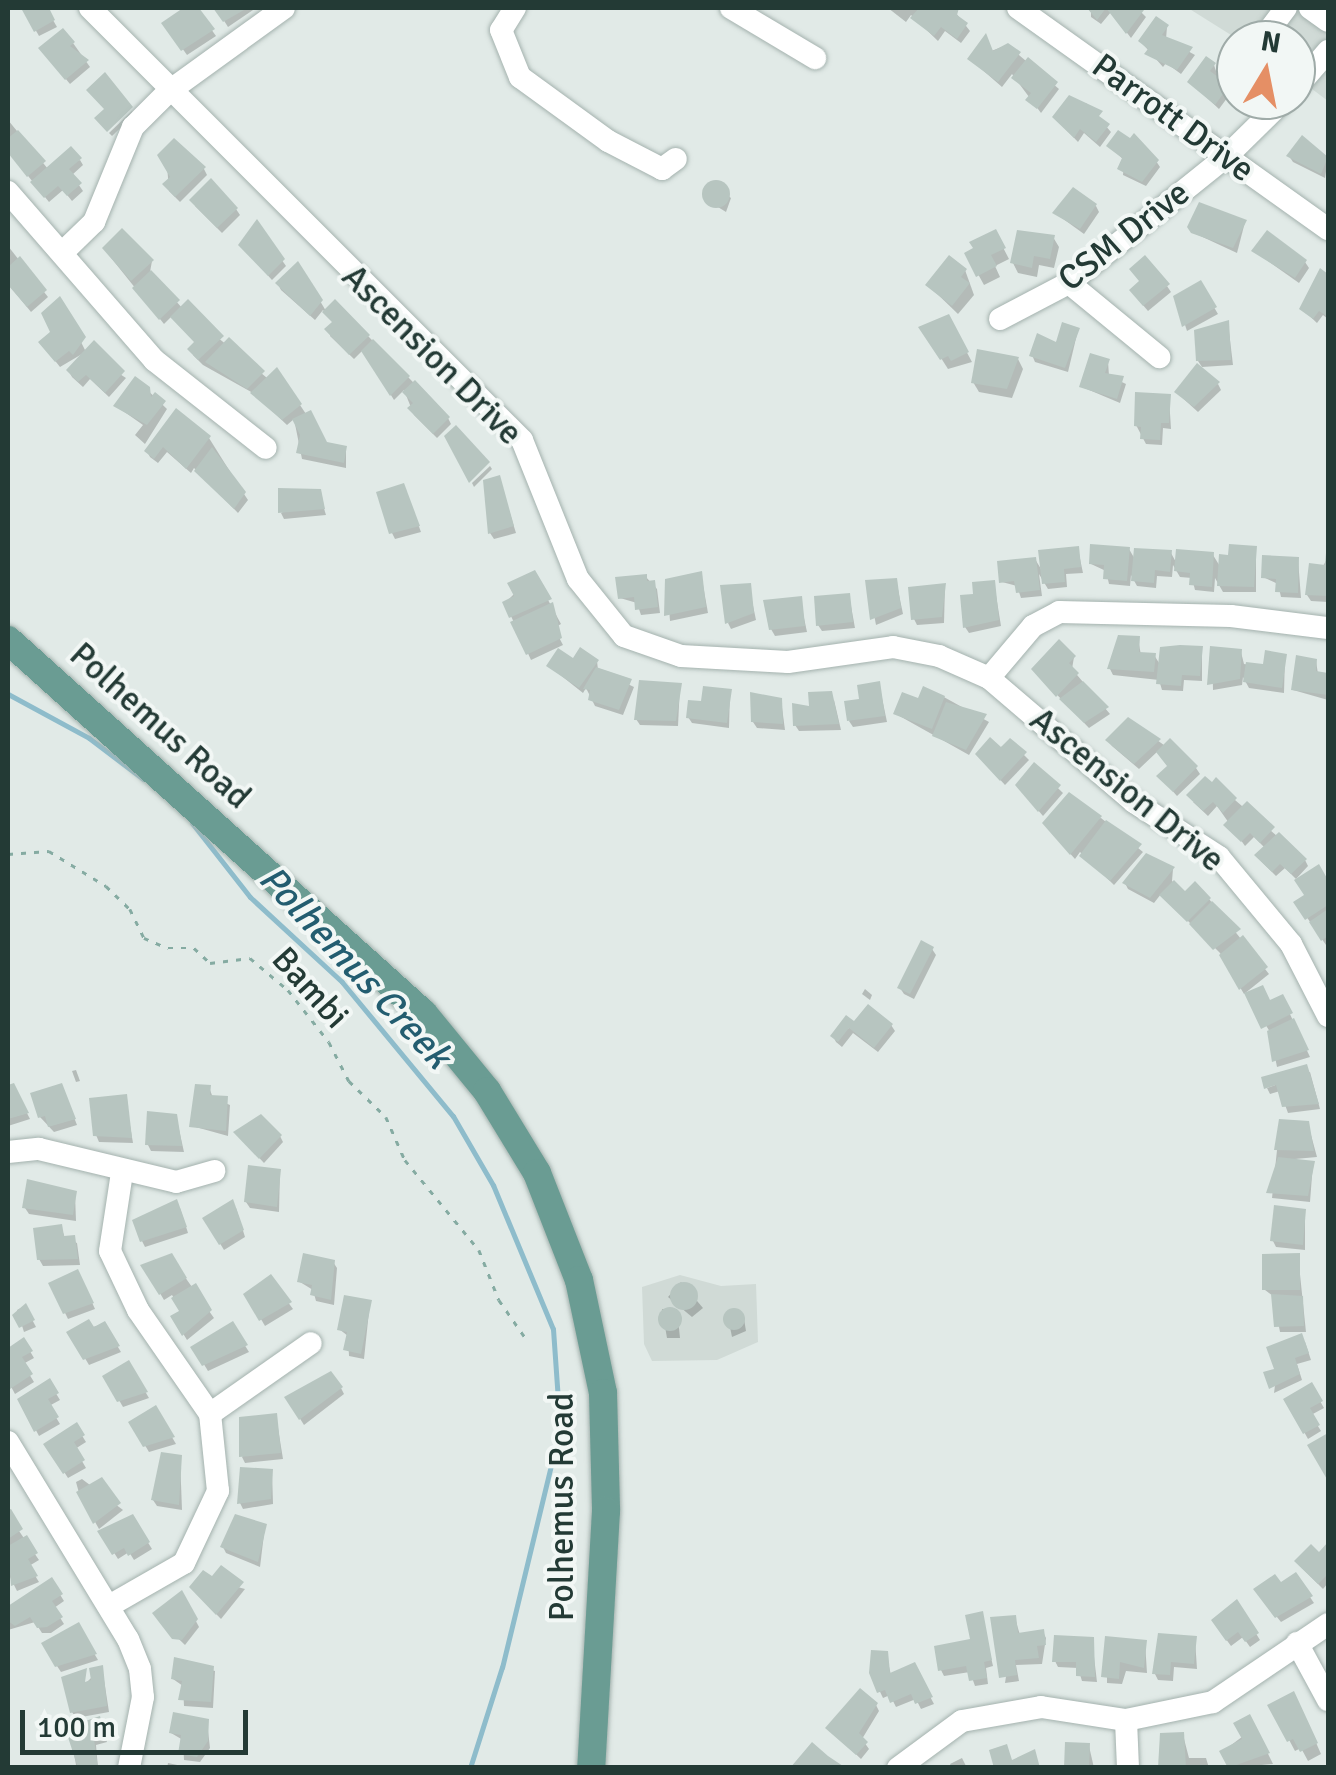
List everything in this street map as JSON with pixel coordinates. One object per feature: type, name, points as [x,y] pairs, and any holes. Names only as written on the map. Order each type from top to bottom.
[{"type":"main road","name":"Polhemus Road","points":[[8,640],[423,1013],[487,1091],[537,1174],[580,1280],[603,1393],[606,1511],[591,1768]]},
{"type":"street","name":"Ascension Drive","points":[[90,8],[168,92],[522,440],[578,579],[624,636],[682,656],[788,662],[894,648],[939,656],[989,678],[1134,802],[1219,857],[1291,944],[1328,1016]]},
{"type":"street","points":[[62,253],[94,222],[133,127],[168,92],[284,8]]},
{"type":"street","points":[[515,8],[501,30],[520,77],[556,97],[608,141],[662,168],[676,159]]},
{"type":"street","points":[[731,8],[815,58]]},
{"type":"street","name":"Parrott Drive","points":[[1018,8],[1328,230]]},
{"type":"street","points":[[1310,8],[1328,20]]},
{"type":"street","points":[[1316,76],[1328,50]]},
{"type":"street","name":"CSM Drive","points":[[1000,319],[1069,283],[1226,156],[1263,120]]},
{"type":"street","points":[[8,192],[154,360],[266,448]]},
{"type":"street","points":[[1069,283],[1159,357]]},
{"type":"street","points":[[989,678],[1033,626],[1059,612],[1231,616],[1328,628]]},
{"type":"street","points":[[8,1152],[39,1149],[122,1173],[176,1182],[214,1171]]},
{"type":"street","points":[[108,1606],[184,1564],[218,1491],[210,1414],[138,1310],[110,1250],[122,1173]]},
{"type":"street","points":[[210,1414],[311,1344]]},
{"type":"street","points":[[8,1442],[108,1606],[140,1669],[143,1696],[129,1768]]},
{"type":"street","points":[[898,1768],[962,1721],[1041,1708],[1126,1720],[1213,1702],[1328,1624]]},
{"type":"street","points":[[1297,1643],[1328,1700]]},
{"type":"street","points":[[1126,1720],[1128,1768]]},
{"type":"path","name":"Bambi","points":[[8,854],[49,850],[106,886],[153,944],[194,948],[210,962],[250,958],[288,990],[319,1026],[349,1081],[386,1117],[405,1160],[479,1250],[498,1300],[527,1340]]},
{"type":"shaded area","points":[[1188,8],[1328,8],[1328,101],[1316,92],[1316,20],[1216,20],[1216,26]]},
{"type":"shaded area","points":[[680,1275],[721,1286],[756,1284],[758,1342],[717,1360],[652,1361],[644,1344],[642,1287]]},
{"type":"building","points":[[21,8],[49,8],[55,20],[34,32]]},
{"type":"building","points":[[183,8],[199,8],[215,29],[181,51],[161,23]]},
{"type":"building","points":[[213,8],[243,8],[244,10],[223,22]]},
{"type":"building","points":[[919,8],[959,8],[957,15],[968,23],[957,39],[941,27],[934,36],[910,18]]},
{"type":"building","points":[[1087,8],[1106,8],[1097,20]]},
{"type":"building","points":[[1106,8],[1141,8],[1144,10],[1126,34]]},
{"type":"building","points":[[1156,16],[1169,25],[1162,35],[1193,47],[1177,70],[1144,54],[1148,49],[1138,41]]},
{"type":"building","points":[[63,28],[75,42],[70,46],[89,60],[65,80],[38,48]]},
{"type":"building","points":[[986,33],[993,51],[1008,43],[1021,52],[998,82],[967,59]]},
{"type":"building","points":[[1206,56],[1216,63],[1210,71],[1216,76],[1215,105],[1187,82]]},
{"type":"building","points":[[1028,57],[1058,82],[1037,109],[1025,100],[1031,93],[1011,78]]},
{"type":"building","points":[[105,72],[133,107],[107,132],[94,118],[104,109],[86,90]]},
{"type":"building","points":[[1069,95],[1103,111],[1099,116],[1110,124],[1096,142],[1080,129],[1074,138],[1052,117]]},
{"type":"building","points":[[18,130],[46,161],[27,177],[8,153],[8,138]]},
{"type":"building","points":[[1118,130],[1130,138],[1134,133],[1159,160],[1142,182],[1117,169],[1122,158],[1106,146]]},
{"type":"building","points":[[1302,135],[1328,157],[1321,174],[1286,156]]},
{"type":"building","points":[[174,138],[206,167],[175,197],[162,184],[170,177],[157,155]]},
{"type":"building","points":[[71,146],[82,158],[69,169],[82,183],[67,196],[58,186],[44,198],[30,182]]},
{"type":"building","points":[[211,178],[238,208],[217,228],[189,200]]},
{"type":"building","points":[[716,180],[726,184],[730,194],[726,204],[716,208],[706,204],[702,194],[706,184]]},
{"type":"building","points":[[1073,187],[1097,204],[1080,229],[1052,213]]},
{"type":"building","points":[[1199,202],[1247,220],[1233,248],[1191,233],[1187,227]]},
{"type":"building","points":[[257,219],[285,259],[268,276],[238,245]]},
{"type":"building","points":[[122,228],[154,260],[131,281],[102,248]]},
{"type":"building","points":[[996,229],[1006,248],[991,255],[997,266],[976,277],[964,253],[973,248],[969,242]]},
{"type":"building","points":[[1017,230],[1055,235],[1050,259],[1034,256],[1032,268],[1010,263]]},
{"type":"building","points":[[1267,230],[1307,260],[1295,278],[1251,251]]},
{"type":"building","points":[[949,255],[967,269],[961,277],[970,283],[952,306],[925,285]]},
{"type":"building","points":[[1145,255],[1170,284],[1143,306],[1129,290],[1139,281],[1129,269]]},
{"type":"building","points":[[20,256],[47,290],[27,307],[8,285],[8,267]]},
{"type":"building","points":[[298,261],[323,300],[310,316],[275,283]]},
{"type":"building","points":[[1320,268],[1328,274],[1328,317],[1319,311],[1313,319],[1299,309]]},
{"type":"building","points":[[151,270],[180,300],[159,320],[132,288]]},
{"type":"building","points":[[1201,280],[1217,307],[1182,327],[1173,296]]},
{"type":"building","points":[[60,296],[86,337],[73,355],[69,351],[55,362],[38,342],[50,332],[41,313]]},
{"type":"building","points":[[188,299],[224,336],[198,360],[187,349],[194,342],[170,317]]},
{"type":"building","points":[[335,299],[370,335],[349,355],[324,329],[332,322],[322,312]]},
{"type":"building","points":[[949,314],[969,352],[951,361],[948,356],[940,360],[918,327]]},
{"type":"building","points":[[1229,320],[1231,360],[1196,361],[1194,330]]},
{"type":"building","points":[[1062,322],[1080,328],[1065,368],[1029,356],[1037,333],[1056,342]]},
{"type":"building","points":[[229,337],[265,371],[247,389],[205,362]]},
{"type":"building","points":[[373,339],[410,376],[390,396],[361,351]]},
{"type":"building","points":[[94,340],[125,371],[105,393],[86,375],[78,382],[66,370]]},
{"type":"building","points":[[977,349],[1019,357],[1007,389],[971,383]]},
{"type":"building","points":[[1090,353],[1110,359],[1105,373],[1124,376],[1117,399],[1079,387]]},
{"type":"building","points":[[1197,363],[1220,382],[1194,407],[1174,392]]},
{"type":"building","points":[[277,367],[302,404],[282,420],[250,393]]},
{"type":"building","points":[[135,376],[150,387],[151,397],[155,392],[166,401],[147,425],[113,406]]},
{"type":"building","points":[[415,380],[450,417],[433,434],[407,408],[413,403],[402,392]]},
{"type":"building","points":[[1135,392],[1171,394],[1169,423],[1161,423],[1160,440],[1140,439],[1141,427],[1134,426]]},
{"type":"building","points":[[176,408],[211,436],[186,469],[163,447],[154,459],[144,451]]},
{"type":"building","points":[[311,410],[327,442],[347,446],[344,463],[296,453],[300,435],[292,419]]},
{"type":"building","points":[[456,425],[490,462],[469,483],[444,436]]},
{"type":"building","points":[[212,447],[246,492],[234,509],[194,471]]},
{"type":"building","points":[[500,475],[514,526],[488,534],[483,480]]},
{"type":"building","points":[[404,483],[420,526],[389,534],[376,492]]},
{"type":"building","points":[[278,488],[321,489],[325,509],[278,513]]},
{"type":"building","points":[[1090,544],[1130,547],[1127,581],[1103,579],[1104,565],[1089,564]]},
{"type":"building","points":[[1229,544],[1257,546],[1254,587],[1217,586],[1219,554],[1228,555]]},
{"type":"building","points":[[1079,546],[1081,567],[1064,569],[1065,582],[1042,584],[1038,550]]},
{"type":"building","points":[[1134,548],[1172,550],[1170,572],[1155,570],[1154,583],[1131,581]]},
{"type":"building","points":[[1176,549],[1214,552],[1212,587],[1189,585],[1190,573],[1174,571]]},
{"type":"building","points":[[1326,553],[1328,596],[1305,595],[1309,563],[1325,565]]},
{"type":"building","points":[[1262,555],[1299,557],[1298,593],[1275,592],[1276,579],[1261,578]]},
{"type":"building","points":[[1036,557],[1040,590],[1016,593],[1014,581],[999,583],[997,561]]},
{"type":"building","points":[[535,570],[552,599],[509,618],[502,602],[514,596],[507,583]]},
{"type":"building","points":[[702,571],[706,607],[664,616],[665,579]]},
{"type":"building","points":[[647,574],[647,581],[655,580],[658,607],[635,610],[634,597],[618,599],[615,577]]},
{"type":"building","points":[[897,578],[901,608],[870,620],[865,580]]},
{"type":"building","points":[[995,580],[999,620],[963,628],[960,595],[973,594],[972,582]]},
{"type":"building","points":[[751,583],[754,613],[725,624],[720,585]]},
{"type":"building","points":[[946,583],[942,617],[911,620],[908,587]]},
{"type":"building","points":[[850,593],[853,622],[816,626],[814,596]]},
{"type":"building","points":[[802,596],[805,626],[769,630],[763,600]]},
{"type":"building","points":[[553,602],[562,638],[526,655],[510,622]]},
{"type":"building","points":[[1118,635],[1140,636],[1139,652],[1156,653],[1154,672],[1107,669]]},
{"type":"building","points":[[1059,639],[1076,656],[1069,663],[1079,673],[1056,697],[1031,669]]},
{"type":"building","points":[[1203,646],[1200,676],[1182,675],[1181,686],[1156,684],[1160,647]]},
{"type":"building","points":[[1210,646],[1242,649],[1240,679],[1207,685]]},
{"type":"building","points":[[580,647],[599,660],[579,688],[546,666],[558,648],[573,658]]},
{"type":"building","points":[[1265,650],[1287,654],[1282,688],[1243,682],[1246,662],[1263,664]]},
{"type":"building","points":[[1296,655],[1317,659],[1316,671],[1328,673],[1328,695],[1291,690]]},
{"type":"building","points":[[596,667],[632,679],[619,710],[588,700],[590,690],[583,689]]},
{"type":"building","points":[[639,680],[682,683],[676,721],[634,720]]},
{"type":"building","points":[[880,681],[885,716],[847,721],[844,701],[859,699],[857,685]]},
{"type":"building","points":[[1083,681],[1109,707],[1084,723],[1059,699]]},
{"type":"building","points":[[703,686],[732,689],[727,723],[686,718],[688,700],[701,701]]},
{"type":"building","points":[[923,686],[945,696],[932,729],[893,714],[902,692],[918,698]]},
{"type":"building","points":[[832,691],[839,724],[793,726],[792,703],[809,706],[808,692]]},
{"type":"building","points":[[750,692],[782,698],[783,724],[751,722]]},
{"type":"building","points":[[946,702],[987,714],[966,750],[932,736]]},
{"type":"building","points":[[1128,717],[1161,739],[1134,764],[1105,740]]},
{"type":"building","points":[[990,737],[1001,747],[1010,738],[1027,752],[1000,781],[975,754]]},
{"type":"building","points":[[1170,738],[1198,766],[1173,792],[1156,776],[1167,766],[1156,752]]},
{"type":"building","points":[[1034,762],[1061,785],[1038,812],[1015,785]]},
{"type":"building","points":[[1205,776],[1212,782],[1216,777],[1237,798],[1223,813],[1213,802],[1203,811],[1186,795]]},
{"type":"building","points":[[1069,792],[1102,816],[1070,855],[1042,823]]},
{"type":"building","points":[[1247,801],[1275,827],[1260,843],[1250,833],[1241,842],[1223,825]]},
{"type":"building","points":[[1106,820],[1142,844],[1110,881],[1079,856]]},
{"type":"building","points":[[1279,832],[1307,859],[1291,874],[1280,864],[1272,872],[1254,855]]},
{"type":"building","points":[[1146,853],[1175,867],[1150,898],[1122,883]]},
{"type":"building","points":[[1319,864],[1328,880],[1328,905],[1305,920],[1293,902],[1304,895],[1294,880]]},
{"type":"building","points":[[1174,880],[1185,891],[1195,881],[1211,898],[1187,922],[1159,895]]},
{"type":"building","points":[[1212,901],[1241,929],[1213,950],[1189,924]]},
{"type":"building","points":[[1328,909],[1328,936],[1321,941],[1309,922]]},
{"type":"building","points":[[1243,935],[1268,967],[1239,990],[1219,955]]},
{"type":"building","points":[[921,940],[934,947],[910,994],[897,988]]},
{"type":"building","points":[[1263,985],[1270,1000],[1283,994],[1293,1013],[1261,1029],[1244,993]]},
{"type":"building","points":[[868,1004],[893,1024],[874,1048],[849,1028],[838,1042],[830,1036],[846,1015],[854,1021]]},
{"type":"building","points":[[1294,1018],[1309,1050],[1272,1062],[1267,1031]]},
{"type":"building","points":[[1307,1064],[1319,1104],[1282,1107],[1276,1085],[1264,1089],[1261,1077]]},
{"type":"building","points":[[14,1083],[29,1113],[8,1119],[8,1085]]},
{"type":"building","points":[[62,1083],[76,1119],[48,1127],[45,1116],[38,1118],[30,1093]]},
{"type":"building","points":[[195,1084],[211,1085],[210,1095],[228,1096],[226,1131],[189,1127]]},
{"type":"building","points":[[127,1094],[132,1138],[93,1136],[89,1098]]},
{"type":"building","points":[[147,1111],[177,1114],[182,1146],[145,1145]]},
{"type":"building","points":[[261,1114],[282,1135],[259,1159],[233,1132]]},
{"type":"building","points":[[1279,1119],[1309,1121],[1314,1151],[1274,1150]]},
{"type":"building","points":[[1278,1157],[1315,1161],[1308,1196],[1266,1193]]},
{"type":"building","points":[[248,1165],[281,1169],[277,1207],[244,1202]]},
{"type":"building","points":[[27,1179],[77,1191],[73,1215],[22,1208]]},
{"type":"building","points":[[177,1199],[187,1227],[140,1242],[132,1220]]},
{"type":"building","points":[[233,1199],[244,1230],[219,1245],[202,1218]]},
{"type":"building","points":[[1274,1205],[1306,1209],[1303,1245],[1270,1241]]},
{"type":"building","points":[[62,1224],[64,1236],[75,1235],[78,1259],[37,1260],[33,1228]]},
{"type":"building","points":[[172,1253],[187,1278],[159,1295],[140,1265]]},
{"type":"building","points":[[303,1253],[335,1260],[331,1300],[310,1295],[312,1285],[297,1282]]},
{"type":"building","points":[[1300,1253],[1300,1290],[1262,1290],[1262,1254]]},
{"type":"building","points":[[78,1269],[94,1303],[63,1314],[48,1283]]},
{"type":"building","points":[[271,1274],[292,1302],[259,1321],[243,1294]]},
{"type":"building","points":[[684,1282],[694,1286],[698,1296],[694,1306],[684,1310],[674,1306],[670,1296],[674,1286]]},
{"type":"building","points":[[196,1283],[212,1310],[182,1336],[170,1316],[179,1311],[171,1298]]},
{"type":"building","points":[[1271,1294],[1303,1296],[1304,1326],[1274,1327]]},
{"type":"building","points":[[344,1295],[372,1300],[361,1354],[343,1350],[347,1332],[337,1330]]},
{"type":"building","points":[[26,1303],[35,1320],[19,1328],[12,1315]]},
{"type":"building","points":[[670,1307],[682,1319],[670,1331],[658,1319]]},
{"type":"building","points":[[734,1308],[742,1311],[742,1327],[734,1330],[726,1327],[723,1319],[726,1311]]},
{"type":"building","points":[[89,1319],[94,1327],[105,1321],[120,1346],[83,1360],[66,1332]]},
{"type":"building","points":[[233,1321],[248,1345],[202,1366],[190,1347]]},
{"type":"building","points":[[1302,1333],[1309,1353],[1295,1358],[1300,1374],[1269,1389],[1263,1372],[1274,1369],[1266,1347]]},
{"type":"building","points":[[24,1337],[33,1351],[22,1357],[33,1374],[10,1389],[8,1348]]},
{"type":"building","points":[[129,1360],[148,1392],[117,1402],[102,1376]]},
{"type":"building","points":[[331,1371],[343,1387],[299,1420],[284,1397]]},
{"type":"building","points":[[50,1378],[59,1393],[48,1399],[59,1417],[34,1432],[17,1399]]},
{"type":"building","points":[[1312,1382],[1323,1401],[1310,1408],[1320,1425],[1303,1434],[1283,1399]]},
{"type":"building","points":[[156,1405],[175,1437],[143,1447],[128,1422]]},
{"type":"building","points":[[277,1413],[281,1453],[239,1457],[239,1417]]},
{"type":"building","points":[[77,1422],[85,1435],[74,1442],[85,1460],[63,1474],[43,1444]]},
{"type":"building","points":[[1328,1433],[1328,1481],[1307,1445]]},
{"type":"building","points":[[161,1452],[182,1455],[179,1505],[151,1500]]},
{"type":"building","points":[[240,1467],[273,1469],[271,1499],[237,1504]]},
{"type":"building","points":[[102,1477],[121,1503],[93,1524],[76,1492]]},
{"type":"building","points":[[8,1510],[23,1529],[8,1539]]},
{"type":"building","points":[[133,1514],[150,1542],[128,1556],[124,1548],[112,1555],[97,1531]]},
{"type":"building","points":[[235,1514],[267,1524],[258,1562],[220,1547]]},
{"type":"building","points":[[27,1535],[38,1553],[28,1559],[38,1576],[11,1586],[8,1546]]},
{"type":"building","points":[[1328,1542],[1328,1574],[1318,1584],[1294,1561],[1311,1544],[1319,1552]]},
{"type":"building","points":[[221,1565],[244,1582],[216,1615],[189,1587],[203,1570],[212,1576]]},
{"type":"building","points":[[1296,1572],[1313,1596],[1275,1618],[1253,1589],[1275,1574],[1281,1582]]},
{"type":"building","points":[[52,1577],[63,1594],[52,1601],[63,1617],[37,1628],[30,1617],[15,1626],[8,1621],[8,1606]]},
{"type":"building","points":[[182,1590],[198,1619],[182,1640],[172,1639],[152,1613]]},
{"type":"building","points":[[1237,1599],[1259,1633],[1245,1642],[1238,1632],[1226,1641],[1211,1620]]},
{"type":"building","points":[[983,1611],[992,1660],[984,1662],[987,1678],[969,1681],[966,1666],[938,1671],[934,1646],[970,1639],[965,1615]]},
{"type":"building","points":[[1016,1615],[1018,1633],[1044,1629],[1046,1645],[1037,1646],[1039,1658],[1015,1660],[1017,1675],[999,1678],[990,1617]]},
{"type":"building","points":[[79,1622],[97,1654],[55,1667],[41,1643]]},
{"type":"building","points":[[1158,1633],[1197,1636],[1194,1664],[1171,1662],[1170,1675],[1152,1674]]},
{"type":"building","points":[[1054,1635],[1094,1637],[1095,1677],[1076,1676],[1076,1662],[1052,1662]]},
{"type":"building","points":[[1105,1636],[1147,1640],[1144,1668],[1120,1662],[1119,1679],[1101,1677]]},
{"type":"building","points":[[871,1650],[888,1651],[890,1673],[915,1662],[933,1697],[915,1704],[911,1694],[890,1703],[885,1690],[877,1693],[869,1673]]},
{"type":"building","points":[[174,1657],[214,1666],[211,1702],[178,1700],[182,1681],[171,1679]]},
{"type":"building","points":[[103,1665],[107,1706],[70,1713],[61,1677],[87,1668],[85,1682],[91,1680],[89,1668]]},
{"type":"building","points":[[860,1688],[878,1703],[859,1733],[868,1742],[856,1755],[825,1728]]},
{"type":"building","points":[[1294,1691],[1318,1743],[1300,1752],[1293,1739],[1287,1742],[1267,1705]]},
{"type":"building","points":[[173,1712],[209,1719],[208,1741],[197,1757],[178,1754],[181,1735],[169,1733]]},
{"type":"building","points":[[1250,1714],[1270,1753],[1228,1768],[1219,1751],[1242,1739],[1233,1723]]},
{"type":"building","points":[[100,1716],[105,1736],[94,1739],[98,1768],[78,1768],[65,1728]]},
{"type":"building","points":[[1184,1732],[1186,1768],[1158,1768],[1160,1733]]},
{"type":"building","points":[[812,1742],[828,1756],[846,1768],[790,1768]]},
{"type":"building","points":[[1065,1742],[1090,1743],[1089,1768],[1064,1768]]},
{"type":"building","points":[[1007,1744],[1012,1760],[1035,1749],[1040,1768],[994,1768],[989,1750]]},
{"type":"waterway","name":"Polhemus Creek","points":[[8,694],[89,738],[143,779]]},
{"type":"waterway","name":"Polhemus Creek","points":[[192,823],[250,897],[342,982],[453,1116],[493,1185],[553,1329],[560,1428],[502,1667],[470,1768]]}]
